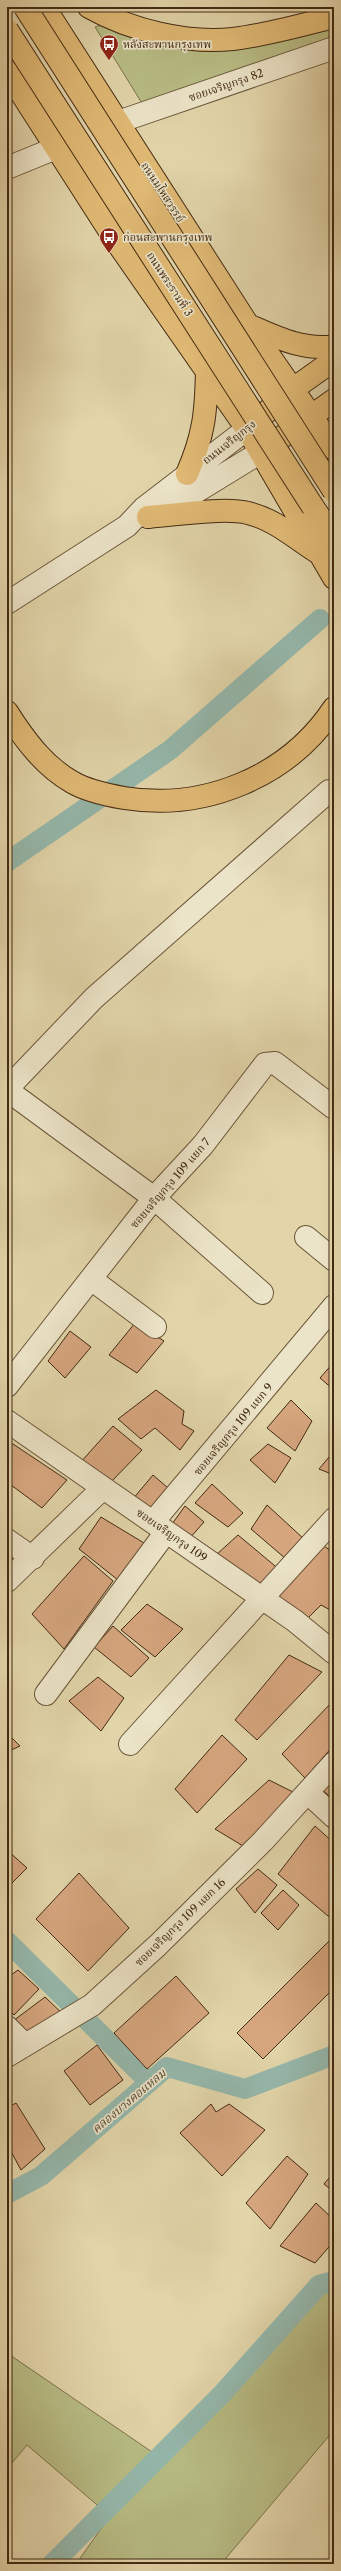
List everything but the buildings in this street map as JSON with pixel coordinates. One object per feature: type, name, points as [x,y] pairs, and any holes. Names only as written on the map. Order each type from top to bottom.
[{"type":"main road","points":[[24,7],[334,491]]},
{"type":"main road","name":"ถนนมไหสวรรย์","points":[[44,7],[248,326],[311,415]]},
{"type":"main road","points":[[90,7],[144,30],[191,38],[232,39],[334,16]]},
{"type":"main road","name":"ถนนพระรามที่ 3","points":[[7,30],[334,538]]},
{"type":"main road","points":[[7,71],[118,244],[247,429],[328,558]]},
{"type":"main road","points":[[248,326],[288,342],[320,348],[334,346]]},
{"type":"main road","name":"ถนนเจริญกรุง","points":[[247,429],[293,389],[334,360]]},
{"type":"main road","points":[[187,474],[198,447],[206,419],[207,371]]},
{"type":"main road","name":"ถนนเจริญกรุง","points":[[261,452],[334,400]]},
{"type":"main road","points":[[311,415],[334,449]]},
{"type":"main road","points":[[314,507],[334,578]]},
{"type":"main road","points":[[148,518],[210,512],[246,512],[276,525],[328,558]]},
{"type":"main road","points":[[7,712],[28,742],[47,764],[72,782],[93,791],[142,801],[166,802],[210,796],[252,780],[274,769],[310,737],[334,708]]},
{"type":"street","name":"ซอยเจริญกรุง 82","points":[[118,122],[334,48]]},
{"type":"street","points":[[7,168],[56,148]]},
{"type":"street","name":"ถนนเจริญกรุง","points":[[7,603],[126,526],[144,508],[247,429]]},
{"type":"street","name":"ถนนเจริญกรุง","points":[[126,526],[148,518],[189,496],[261,452]]},
{"type":"street","points":[[262,1292],[154,1198],[7,1090],[94,998],[328,791]]},
{"type":"street","name":"ซอยเจริญกรุง 109 แยก 7","points":[[7,1386],[154,1198],[203,1145],[265,1064],[275,1063],[334,1108]]},
{"type":"street","points":[[306,1237],[334,1260]]},
{"type":"street","points":[[91,1279],[155,1328]]},
{"type":"street","name":"ซอยเจริญกรุง 109 แยก 9","points":[[46,1694],[160,1527],[334,1306]]},
{"type":"street","name":"ซอยเจริญกรุง 109","points":[[7,1421],[262,1599],[334,1653]]},
{"type":"street","points":[[7,1581],[33,1558],[104,1488]]},
{"type":"street","points":[[130,1744],[334,1519]]},
{"type":"street","points":[[7,1540],[33,1558]]},
{"type":"street","name":"ซอยเจริญกรุง 109 แยก 16","points":[[15,2050],[92,2005],[158,1945],[308,1793],[334,1763]]},
{"type":"street","points":[[308,1793],[334,1817]]},
{"type":"street","points":[[7,2027],[15,2050]]},
{"type":"green space","points":[[334,10],[334,43],[143,105],[95,27],[135,15],[159,27],[248,33]]},
{"type":"green space","points":[[318,2281],[329,2291],[334,2291],[334,2430],[221,2564],[76,2564],[110,2516],[27,2445],[7,2469],[7,2353],[155,2454]]},
{"type":"waterway","points":[[7,862],[170,750],[320,619]]},
{"type":"waterway","points":[[7,1941],[149,2082]]},
{"type":"waterway","name":"คลองบางคอแหลม","points":[[7,2194],[41,2176],[167,2067],[245,2089],[334,2055]]},
{"type":"waterway","points":[[52,2564],[223,2393],[319,2285],[334,2281]]},
{"type":"place","name":"หลังสะพานกรุงเทพ","points":[[109,61]]},
{"type":"place","name":"ก่อนสะพานกรุงเทพ","points":[[109,254]]}]
